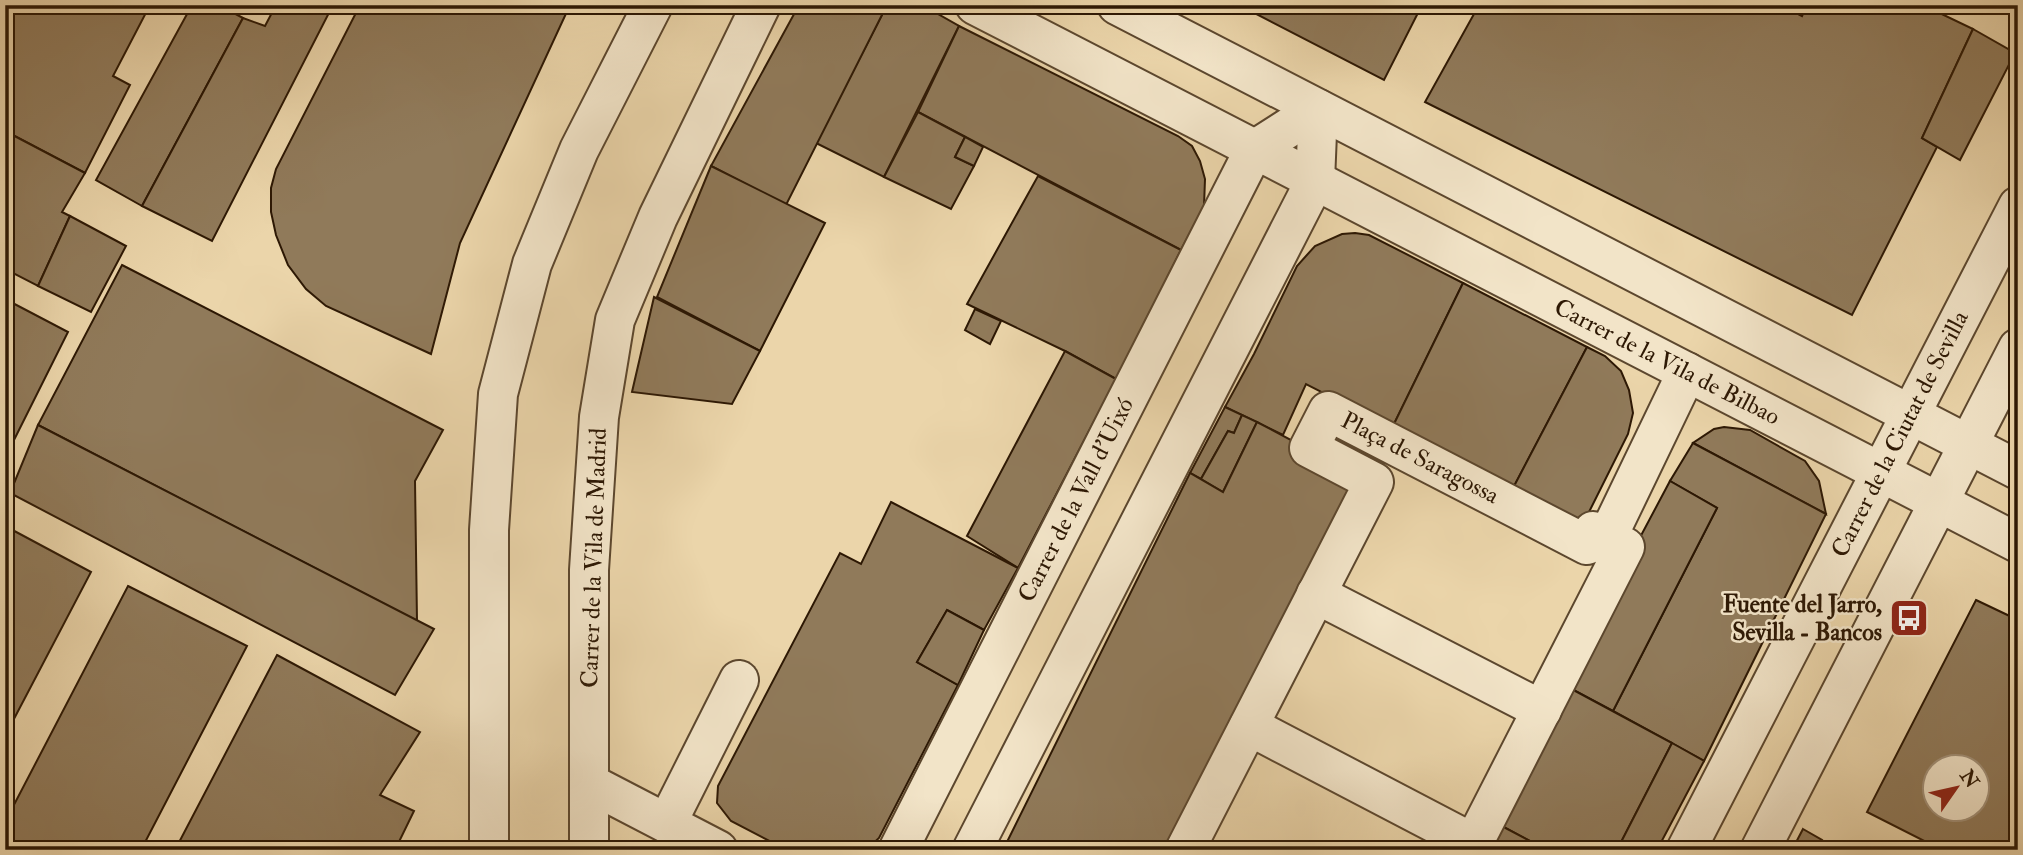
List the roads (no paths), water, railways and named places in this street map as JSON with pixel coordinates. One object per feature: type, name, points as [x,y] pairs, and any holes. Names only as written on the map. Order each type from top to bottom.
[{"type":"street","points":[[489,850],[489,530],[498,394],[532,264],[579,150],[653,5]]},
{"type":"street","name":"Carrer de la Vila de Madrid","points":[[589,850],[589,570],[599,417],[615,320],[658,217],[761,5]]},
{"type":"street","name":"Carrer de la Vila de Bilbao","points":[[975,5],[2018,543]]},
{"type":"street","points":[[1117,5],[2018,470]]},
{"type":"street","points":[[1254,150],[1318,109]]},
{"type":"street","points":[[972,850],[1315,181],[1318,109]]},
{"type":"street","name":"Carrer de la Vall d'Uixó","points":[[898,850],[1254,150]]},
{"type":"street","name":"Carrer de la Ciutat de Sevilla","points":[[1686,850],[2018,206]]},
{"type":"street","points":[[1760,850],[2018,348]]},
{"type":"street","points":[[1249,726],[1472,846],[1625,547],[1607,538],[1687,372]]},
{"type":"street","name":"Plaça de Saragossa","points":[[1185,850],[1374,482],[1310,448],[1328,411],[1587,545],[1593,531],[1607,538]]},
{"type":"street","points":[[1316,594],[1542,710]]},
{"type":"street","points":[[667,823],[739,680]]},
{"type":"street","points":[[589,783],[718,850]]},
{"type":"place","name":"Fuente del Jarro, Sevilla - Bancos","points":[[1909,618]]}]
